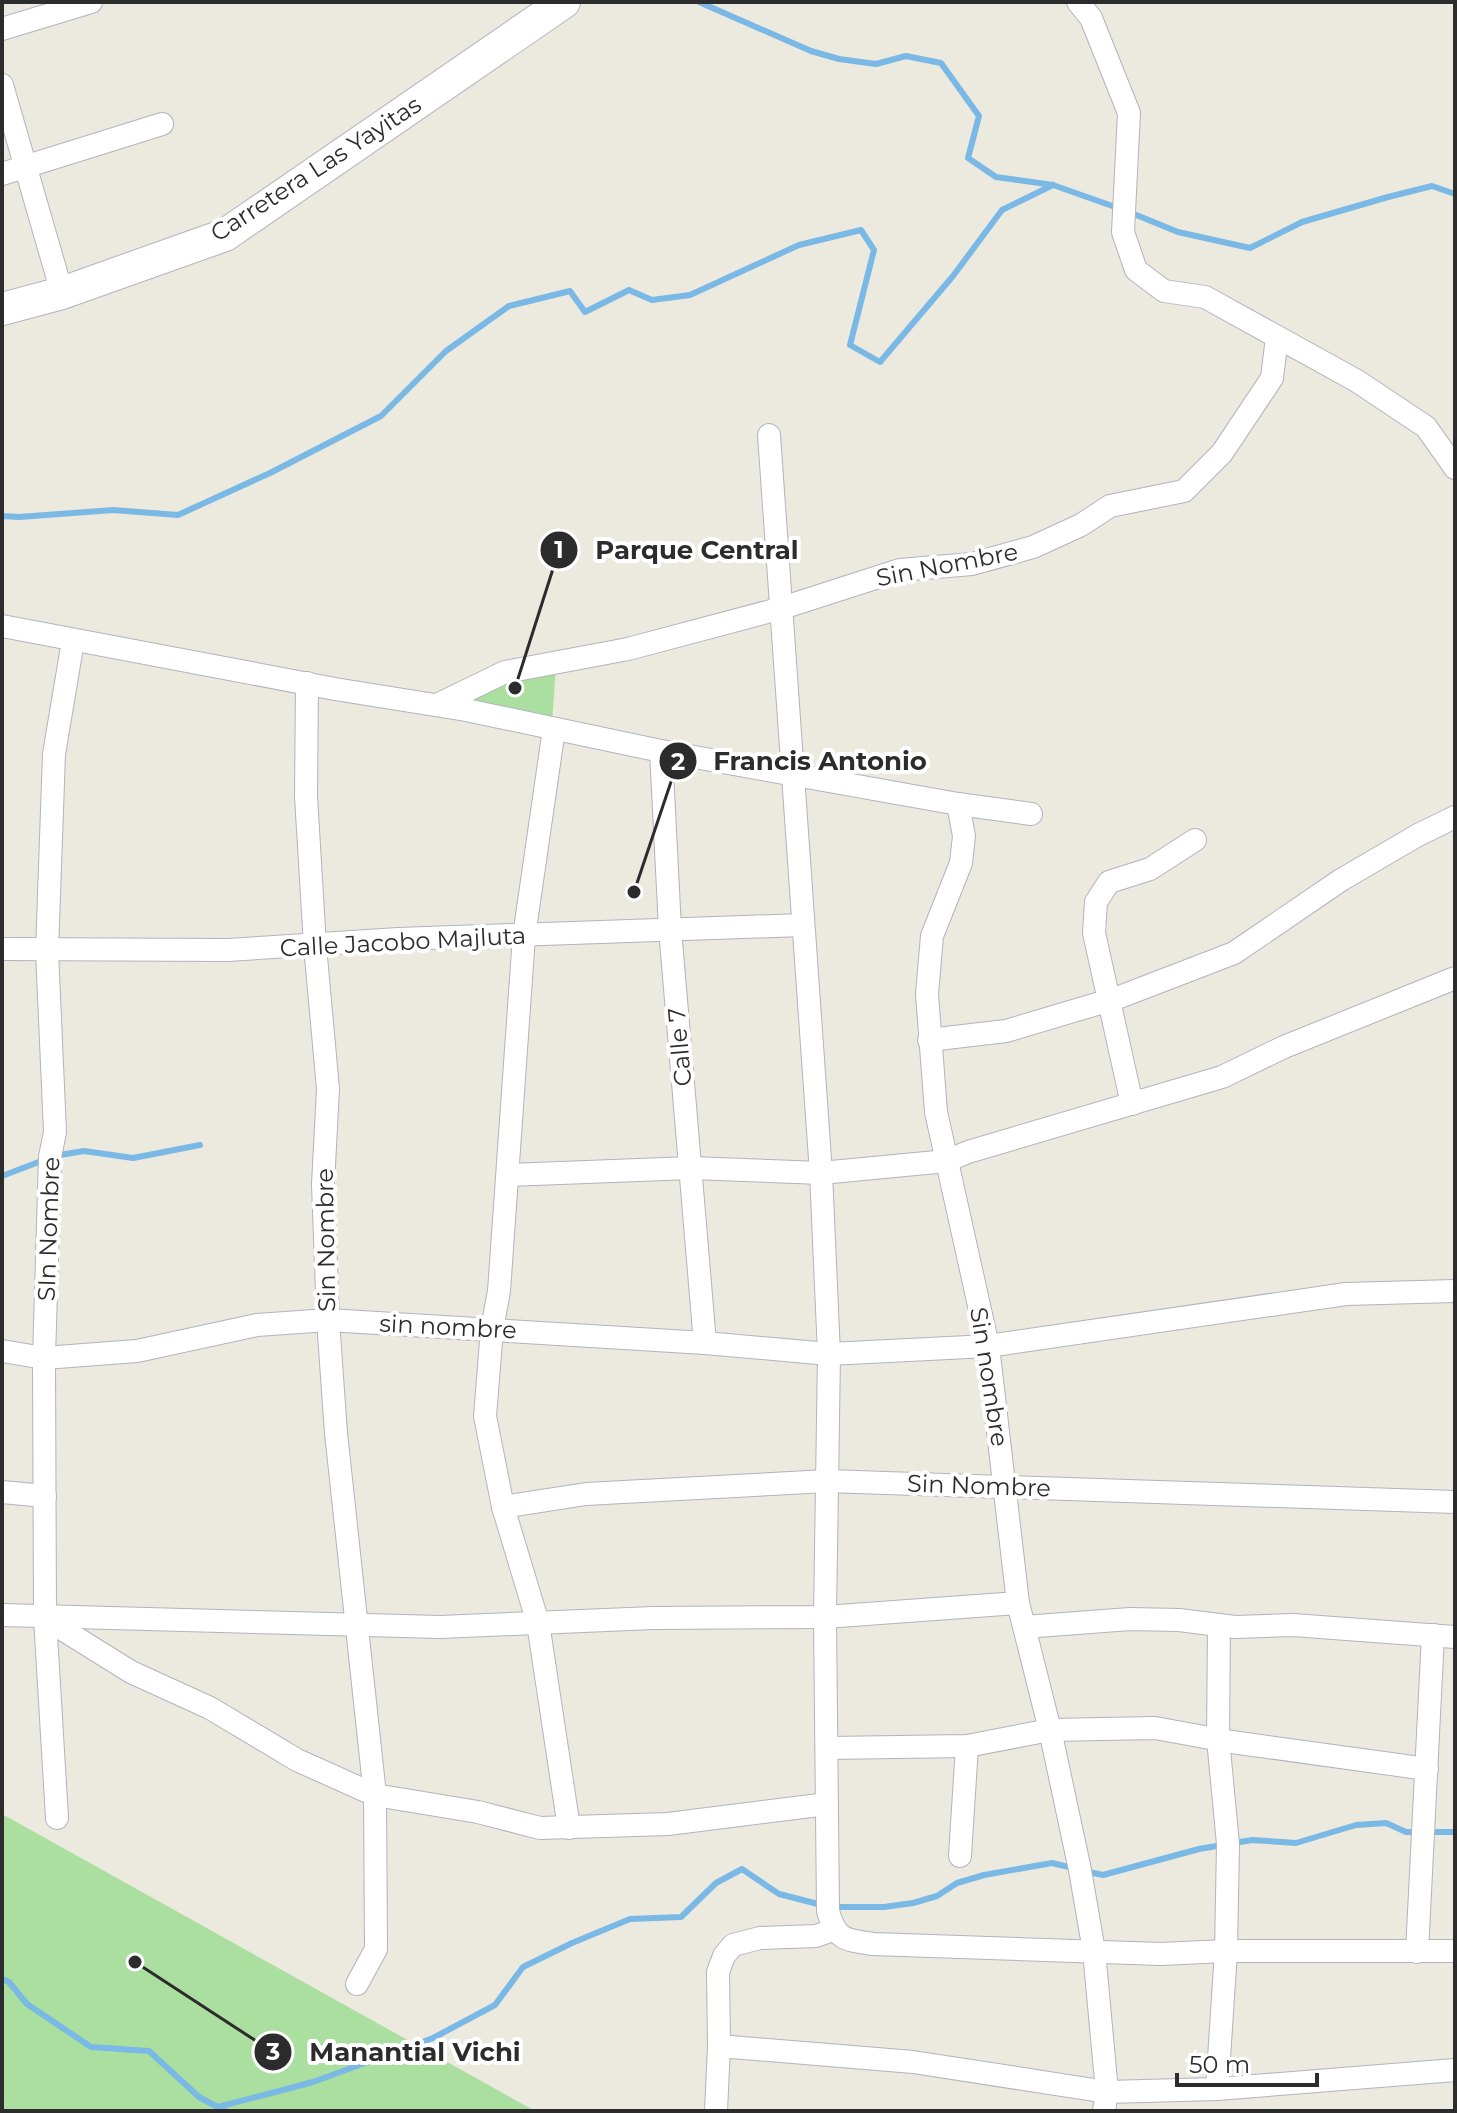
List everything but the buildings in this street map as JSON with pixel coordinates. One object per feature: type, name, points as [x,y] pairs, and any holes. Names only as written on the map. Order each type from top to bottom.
[{"type":"street","points":[[2,29],[91,2]]},
{"type":"street","name":"Carretera Las Yayitas","points":[[2,309],[62,293],[225,235],[564,2]]},
{"type":"street","points":[[1078,2],[1091,18],[1129,113],[1123,232],[1136,270],[1164,291],[1205,297],[1357,381],[1426,427],[1455,468]]},
{"type":"street","points":[[2,85],[62,293]]},
{"type":"street","points":[[2,174],[162,124]]},
{"type":"street","name":"Sin Nombre","points":[[437,705],[505,672],[628,649],[782,608],[900,570],[972,564],[1018,551],[1081,525],[1110,506],[1184,491],[1222,453],[1272,378],[1277,337]]},
{"type":"street","points":[[769,435],[821,1173],[829,1354],[825,1617],[828,1911],[833,1930],[847,1940],[873,1944],[1160,1954],[1455,1951]]},
{"type":"street","points":[[2,626],[437,705],[661,751],[1031,814]]},
{"type":"street","name":"SIn Nombre","points":[[57,1818],[45,1618],[44,1358],[50,1157],[55,1132],[47,951],[54,754],[73,641]]},
{"type":"street","name":"Sin Nombre","points":[[307,683],[306,796],[328,1089],[323,1184],[328,1320],[336,1433],[375,1795],[376,1949],[357,1984]]},
{"type":"street","name":"Sin Nombre","points":[[554,729],[524,936],[499,1291],[492,1329],[485,1416],[503,1507],[538,1623],[569,1828]]},
{"type":"street","name":"Calle 7","points":[[661,751],[670,929],[705,1343]]},
{"type":"street","name":"Sin nombre","points":[[958,804],[964,836],[961,863],[932,936],[927,994],[936,1112],[988,1346],[1018,1603],[1050,1730],[1094,1951],[1106,2102]]},
{"type":"street","points":[[929,1040],[1006,1031],[1109,1001],[1234,953],[1341,880],[1455,817]]},
{"type":"street","points":[[1132,1104],[1094,933],[1096,902],[1109,882],[1150,869],[1195,840]]},
{"type":"street","name":"Calle Jacobo Majluta","points":[[2,949],[228,950],[398,939],[803,925]]},
{"type":"street","points":[[508,1175],[691,1168],[821,1173],[947,1161],[968,1152],[1222,1077],[1284,1047],[1455,978]]},
{"type":"street","name":"sin nombre","points":[[2,1351],[44,1358],[137,1351],[257,1325],[328,1320],[705,1343],[829,1354],[988,1346],[1346,1294],[1455,1291]]},
{"type":"street","name":"Sin Nombre","points":[[503,1507],[586,1494],[827,1481],[1455,1502]]},
{"type":"street","points":[[2,1492],[45,1496]]},
{"type":"street","points":[[2,1615],[440,1627],[653,1618],[825,1617],[1018,1603]]},
{"type":"street","points":[[45,1618],[131,1672],[210,1708],[297,1760],[375,1795],[478,1812],[540,1828],[668,1824],[827,1804]]},
{"type":"street","points":[[1024,1627],[1130,1619],[1179,1620],[1219,1626],[1293,1625],[1444,1636],[1427,1769],[1417,1952]]},
{"type":"street","points":[[1217,2089],[1226,1951],[1228,1844],[1218,1739],[1219,1626]]},
{"type":"street","points":[[828,1748],[967,1746],[1050,1730],[1155,1728],[1427,1769]]},
{"type":"street","points":[[960,1856],[967,1746]]},
{"type":"street","points":[[716,2111],[718,1972],[724,1956],[733,1945],[760,1938],[816,1936],[833,1930]]},
{"type":"street","points":[[719,2046],[913,2062],[1106,2102],[1217,2089],[1455,2070]]},
{"type":"green space","points":[[556,665],[552,724],[445,704]]},
{"type":"green space","points":[[2,1814],[535,2111],[2,2111]]},
{"type":"waterway","points":[[699,2],[811,51],[839,59],[876,64],[906,56],[941,63],[979,116],[968,158],[996,177],[1053,185],[1118,208]]},
{"type":"waterway","points":[[2,516],[113,510],[178,515],[270,473],[381,416],[446,351],[509,306],[570,291],[585,312],[629,290],[652,300],[690,295],[799,245],[861,230],[874,250],[850,345],[880,362],[953,276],[1002,210],[1053,185]]},
{"type":"waterway","points":[[1129,212],[1178,232],[1250,248],[1302,222],[1388,197],[1432,186],[1455,194]]},
{"type":"waterway","points":[[54,1156],[84,1151],[133,1158],[200,1145]]},
{"type":"waterway","points":[[2,1176],[44,1160]]},
{"type":"waterway","points":[[1084,1871],[1103,1875],[1199,1849],[1252,1840],[1296,1843],[1356,1825],[1386,1823],[1406,1832],[1455,1832]]},
{"type":"waterway","points":[[833,1907],[884,1907],[913,1903],[937,1896],[957,1883],[984,1875],[1052,1863],[1073,1868]]},
{"type":"waterway","points":[[218,2107],[313,2082],[433,2038],[495,2005],[523,1967],[630,1919],[681,1917],[716,1883],[742,1869],[779,1894],[822,1905]]},
{"type":"waterway","points":[[2,1979],[9,1982],[27,2004],[91,2047],[149,2051],[199,2097],[225,2111]]},
{"type":"place","name":"Parque Central","points":[[515,688]]},
{"type":"place","name":"Francis Antonio","points":[[634,892]]},
{"type":"place","name":"Manantial Vichi","points":[[135,1962]]}]
